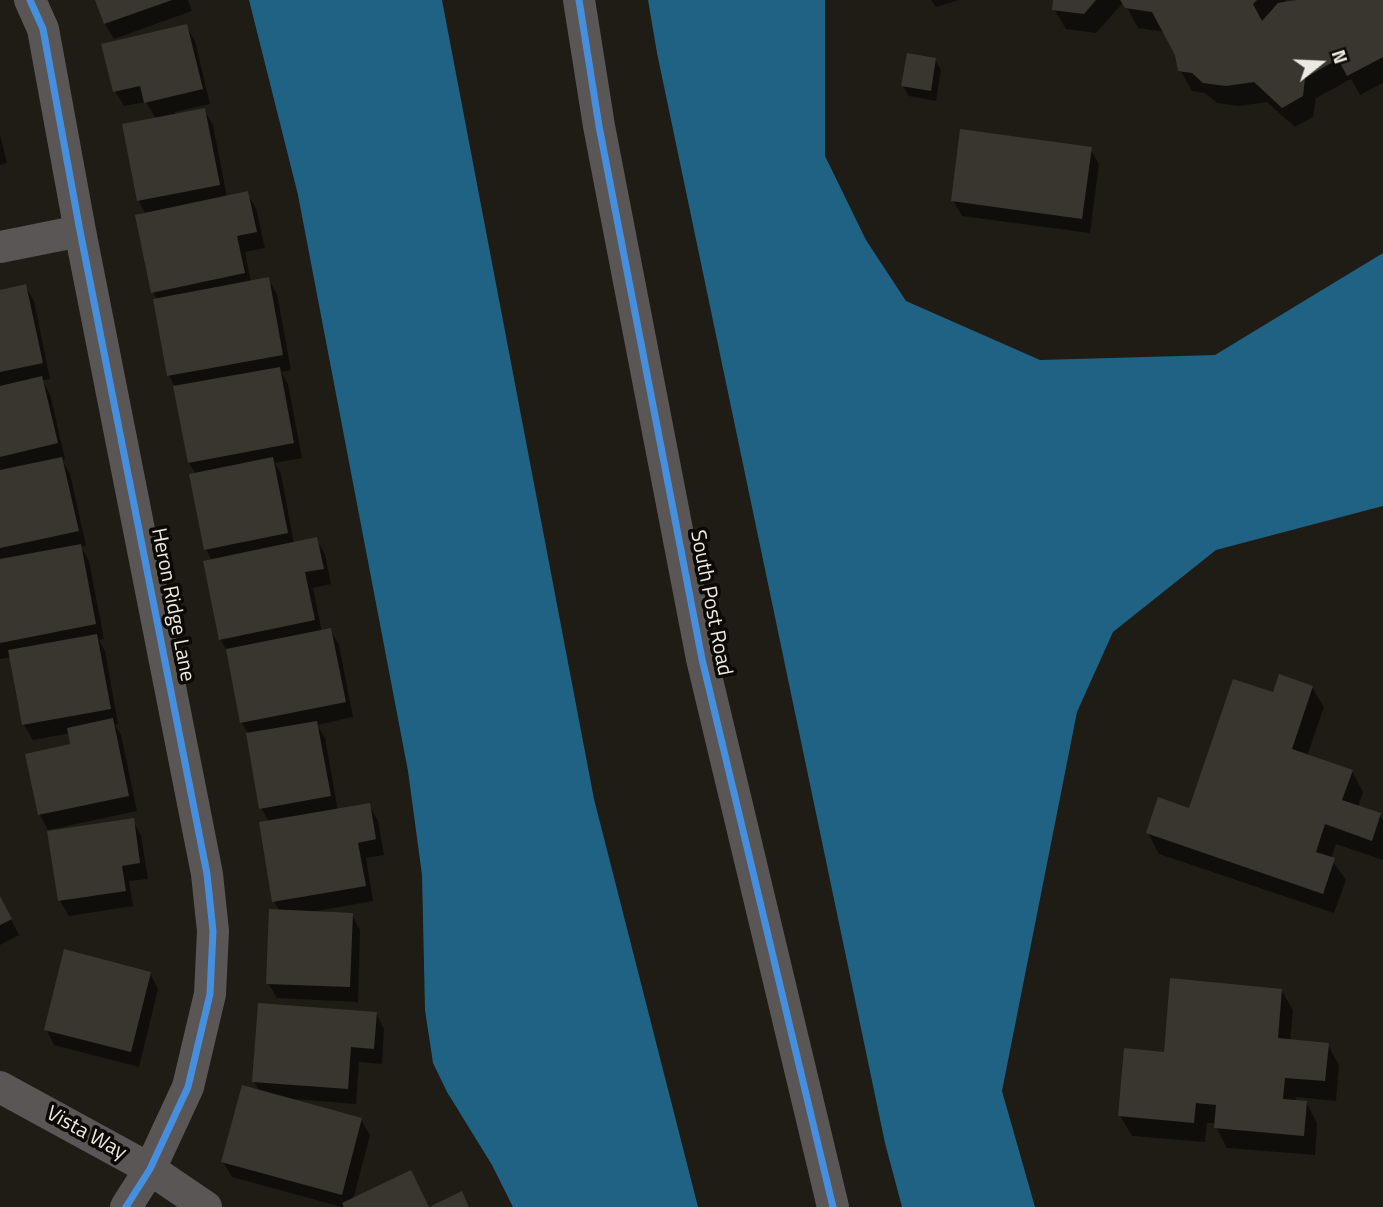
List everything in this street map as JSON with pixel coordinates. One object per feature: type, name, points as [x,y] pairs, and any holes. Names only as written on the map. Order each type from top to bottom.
[{"type":"street","name":"Heron Ridge Lane","points":[[30,0],[43,29],[80,231],[207,874],[213,931],[211,994],[188,1087],[150,1169],[126,1207]]},
{"type":"street","name":"South Post Road","points":[[579,0],[599,126],[702,659],[833,1207]]},
{"type":"street","points":[[0,247],[80,231]]},
{"type":"street","name":"Vista Way","points":[[0,1087],[150,1169],[205,1207]]},
{"type":"water","points":[[249,0],[442,0],[594,799],[698,1207],[513,1207],[433,1063],[425,1010],[422,875],[408,771],[298,195]]},
{"type":"water","points":[[648,0],[825,0],[825,156],[866,240],[906,301],[1040,360],[1215,355],[1383,253],[1383,506],[1216,550],[1113,632],[1077,712],[1002,1091],[1035,1207],[902,1207],[885,1143]]},
{"type":"building","points":[[95,0],[172,0],[104,24]]},
{"type":"building","points":[[1053,0],[1096,0],[1084,14],[1052,10]]},
{"type":"building","points":[[1120,0],[1257,0],[1253,4],[1262,21],[1278,3],[1297,0],[1383,0],[1383,57],[1347,76],[1338,59],[1305,78],[1303,96],[1282,108],[1254,82],[1226,86],[1203,83],[1192,73],[1178,71],[1175,55],[1152,12],[1125,8]]},
{"type":"building","points":[[187,24],[203,89],[144,103],[140,86],[113,92],[101,44]]},
{"type":"building","points":[[907,53],[936,58],[931,91],[901,86]]},
{"type":"building","points":[[205,108],[220,185],[137,201],[122,124]]},
{"type":"building","points":[[960,129],[1092,147],[1082,219],[951,201]]},
{"type":"building","points":[[248,191],[257,232],[237,236],[245,273],[151,293],[135,215]]},
{"type":"building","points":[[269,277],[283,355],[167,376],[153,299]]},
{"type":"building","points":[[26,284],[43,363],[0,372],[0,290]]},
{"type":"building","points":[[280,367],[294,443],[188,463],[173,386]]},
{"type":"building","points":[[42,376],[58,443],[0,457],[0,386]]},
{"type":"building","points":[[62,457],[79,531],[0,548],[0,470]]},
{"type":"building","points":[[273,457],[288,533],[204,550],[189,474]]},
{"type":"building","points":[[317,537],[324,569],[305,572],[315,620],[219,640],[203,561]]},
{"type":"building","points":[[81,544],[96,624],[0,643],[0,559]]},
{"type":"building","points":[[331,628],[346,702],[240,723],[226,649]]},
{"type":"building","points":[[97,634],[111,709],[22,725],[8,650]]},
{"type":"building","points":[[1279,674],[1313,686],[1292,749],[1353,770],[1342,800],[1381,813],[1372,841],[1325,824],[1316,852],[1335,858],[1323,894],[1146,833],[1158,797],[1189,808],[1233,679],[1273,692]]},
{"type":"building","points":[[113,718],[129,796],[38,815],[25,754],[70,744],[67,728]]},
{"type":"building","points":[[317,721],[331,796],[259,809],[246,733]]},
{"type":"building","points":[[370,803],[376,839],[358,843],[366,886],[272,902],[259,822]]},
{"type":"building","points":[[134,818],[140,863],[122,866],[126,891],[58,901],[47,831]]},
{"type":"building","points":[[0,896],[12,919],[0,925]]},
{"type":"building","points":[[269,909],[353,913],[350,987],[266,984]]},
{"type":"building","points":[[64,949],[151,972],[131,1052],[44,1030]]},
{"type":"building","points":[[1170,978],[1282,989],[1278,1038],[1329,1043],[1325,1081],[1285,1078],[1283,1099],[1307,1101],[1304,1136],[1214,1128],[1216,1105],[1196,1103],[1194,1123],[1118,1116],[1124,1048],[1164,1052]]},
{"type":"building","points":[[258,1003],[377,1012],[374,1049],[351,1047],[348,1089],[252,1082]]},
{"type":"building","points":[[242,1085],[362,1118],[342,1195],[221,1162]]},
{"type":"building","points":[[411,1170],[429,1207],[344,1207],[342,1203]]},
{"type":"building","points":[[462,1191],[469,1207],[429,1207]]},
{"type":"cycle path","points":[[30,0],[43,29],[80,231],[207,874],[213,931],[210,994],[188,1087],[150,1169],[126,1207]]},
{"type":"cycle path","points":[[579,0],[599,126],[702,659],[833,1207]]}]
